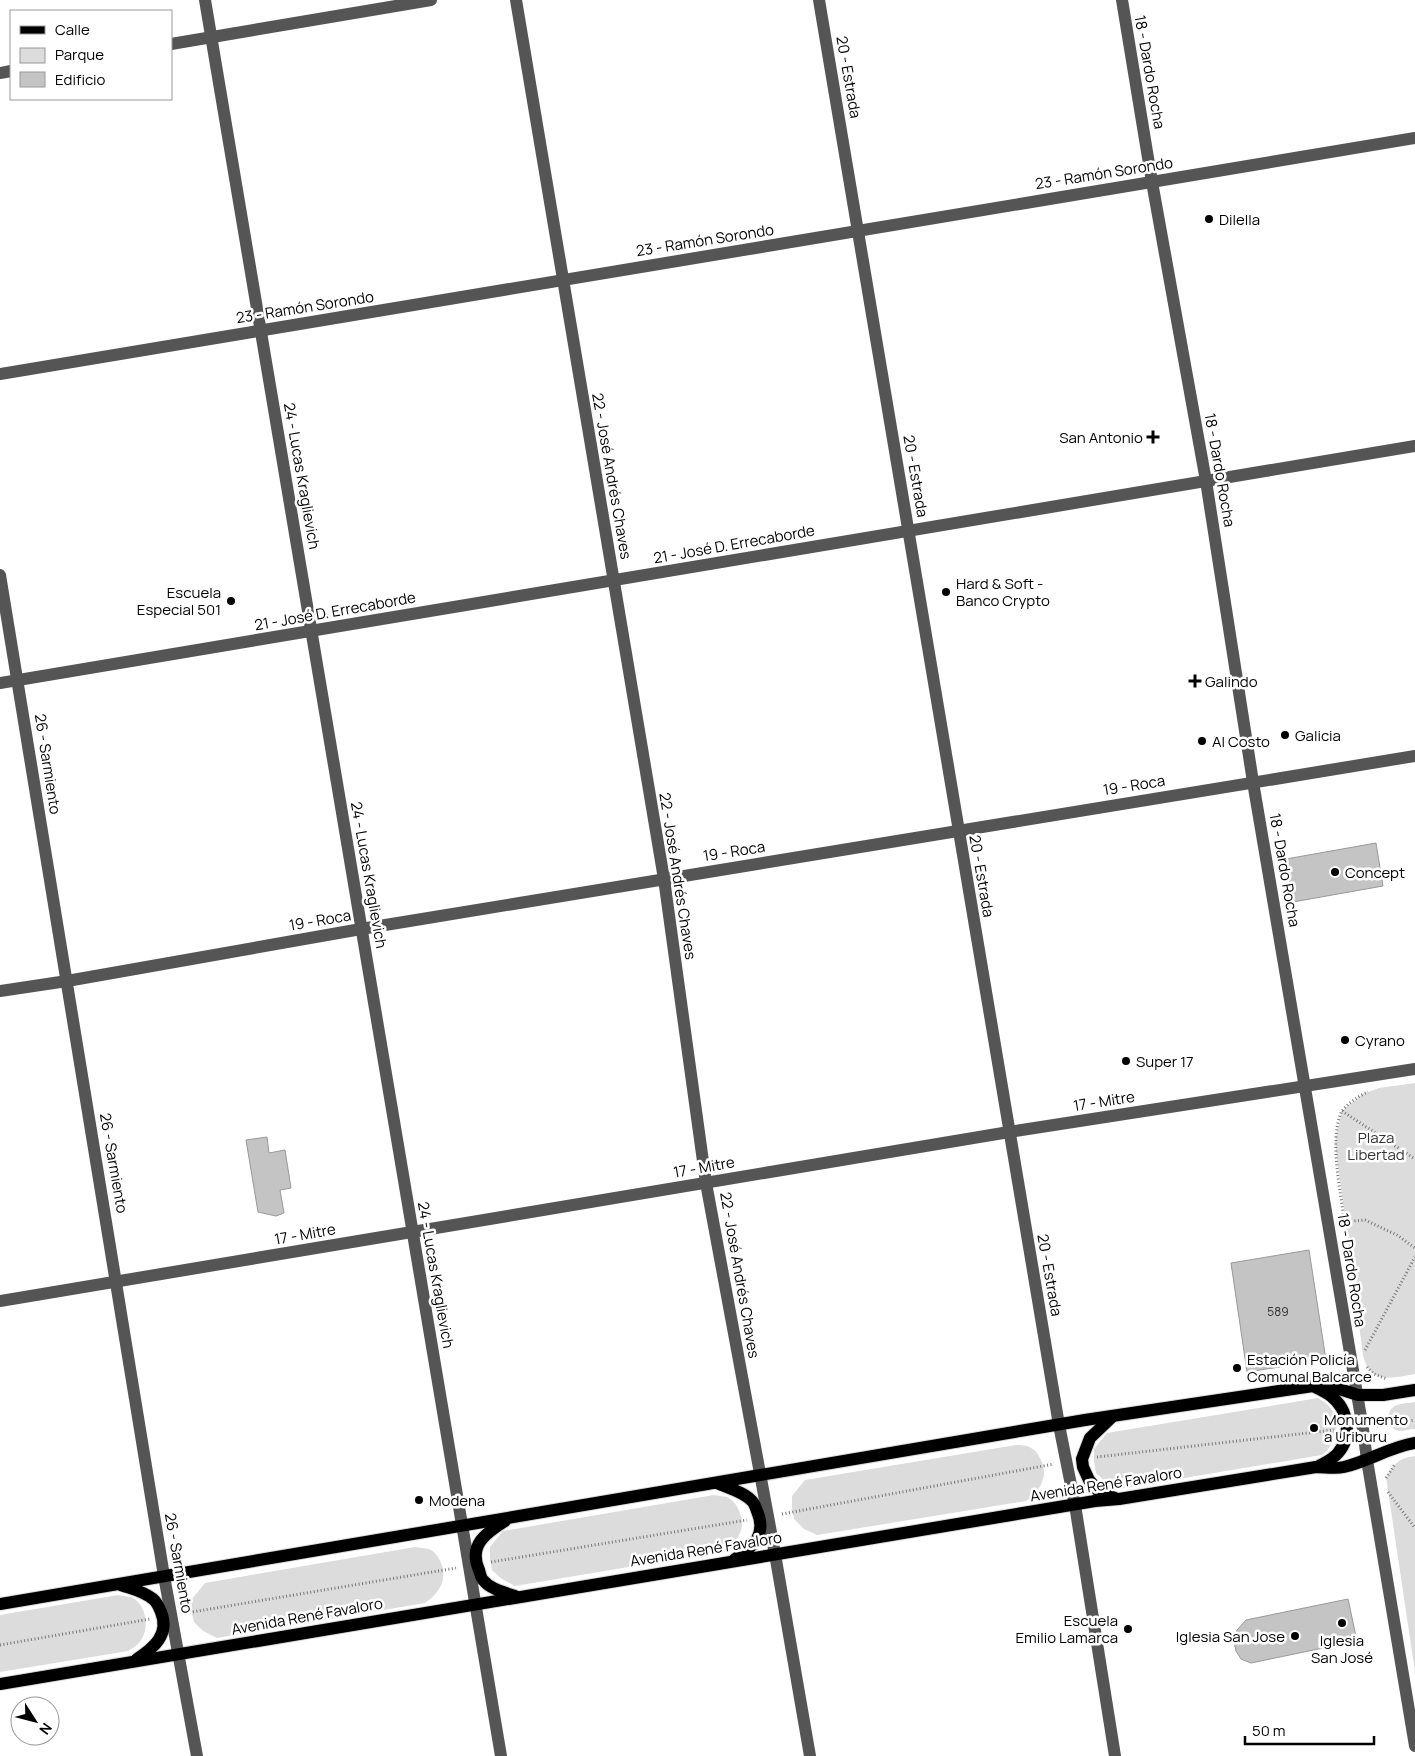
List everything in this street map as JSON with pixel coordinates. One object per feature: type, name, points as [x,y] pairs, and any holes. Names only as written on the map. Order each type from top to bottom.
[{"type":"main road","points":[[1313,1386],[1332,1397],[1338,1403],[1345,1414],[1347,1426],[1345,1442],[1340,1451],[1332,1459],[1316,1467]]},
{"type":"main road","points":[[0,1604],[1058,1425],[1313,1386],[1330,1386],[1358,1395],[1383,1395],[1415,1390]]},
{"type":"main road","points":[[1112,1417],[1090,1438],[1082,1459],[1083,1467],[1089,1480],[1100,1493],[1119,1499]]},
{"type":"main road","name":"Avenida René Favaloro","points":[[0,1684],[1075,1505],[1316,1467],[1342,1468],[1367,1460],[1398,1446],[1415,1443]]},
{"type":"main road","points":[[716,1483],[738,1492],[752,1501],[764,1517],[760,1535],[750,1549],[731,1561]]},
{"type":"main road","points":[[509,1518],[487,1533],[476,1547],[473,1565],[484,1581],[498,1590],[518,1597]]},
{"type":"main road","points":[[118,1584],[141,1591],[156,1600],[167,1616],[163,1634],[153,1649],[133,1662]]},
{"type":"street","name":"24 - Lucas Kraglievich","points":[[205,0],[462,1526],[473,1565],[475,1604],[501,1756]]},
{"type":"street","points":[[172,44],[431,0]]},
{"type":"street","name":"22 - José Andrés Chaves","points":[[516,0],[664,879],[706,1183],[760,1476],[764,1517],[775,1554],[810,1756]]},
{"type":"street","name":"20 - Estrada","points":[[819,0],[1058,1425],[1075,1505],[1115,1756]]},
{"type":"street","name":"18 - Dardo Rocha","points":[[1122,0],[1152,182],[1206,481],[1253,782],[1364,1428],[1367,1460],[1415,1746]]},
{"type":"street","name":"23 - Ramón Sorondo","points":[[0,374],[1415,138]]},
{"type":"street","name":"21 - José D. Errecaborde","points":[[0,684],[1415,446]]},
{"type":"street","name":"26 - Sarmiento","points":[[0,576],[117,1282],[164,1576],[167,1616],[179,1654],[197,1756]]},
{"type":"street","name":"19 - Roca","points":[[0,991],[361,928],[1415,756]]},
{"type":"street","name":"17 - Mitre","points":[[0,1301],[1009,1132],[1306,1087],[1415,1068]]},
{"type":"path","points":[[1346,1232],[1335,1142],[1342,1111],[1363,1094],[1371,1091]]},
{"type":"path","points":[[1342,1111],[1415,1159]]},
{"type":"path","points":[[1344,1222],[1365,1220],[1397,1234],[1415,1248]]},
{"type":"path","points":[[1361,1343],[1363,1355],[1415,1257]]},
{"type":"path","points":[[1365,1365],[1374,1374],[1386,1379],[1396,1377]]},
{"type":"path","points":[[1364,1428],[1415,1420]]},
{"type":"path","points":[[1082,1459],[1338,1430],[1347,1426]]},
{"type":"path","points":[[0,1645],[764,1517],[1066,1462]]},
{"type":"path","points":[[1398,1462],[1386,1477],[1387,1492],[1415,1528]]},
{"type":"green space","name":"Plaza Libertad","points":[[1415,1083],[1415,1374],[1390,1378],[1376,1375],[1371,1371],[1366,1365],[1363,1355],[1335,1142],[1342,1111],[1363,1094],[1379,1088]]},
{"type":"green space","points":[[1318,1398],[1333,1411],[1337,1424],[1334,1438],[1322,1455],[1119,1489],[1106,1482],[1096,1473],[1094,1449],[1107,1433]]},
{"type":"green space","points":[[1415,1402],[1415,1429],[1395,1430],[1388,1420],[1389,1412],[1400,1404]]},
{"type":"green space","points":[[1016,1445],[1028,1446],[1034,1450],[1043,1466],[1042,1483],[1026,1501],[817,1535],[804,1529],[794,1519],[792,1496],[805,1480]]},
{"type":"green space","points":[[1415,1456],[1415,1672],[1386,1477],[1398,1462]]},
{"type":"green space","points":[[714,1495],[731,1499],[741,1517],[740,1534],[724,1551],[515,1586],[502,1579],[492,1570],[490,1547],[503,1531]]},
{"type":"green space","points":[[415,1547],[433,1551],[443,1569],[441,1586],[425,1603],[217,1638],[203,1631],[194,1622],[191,1610],[192,1599],[205,1583]]},
{"type":"green space","points":[[118,1595],[133,1598],[138,1602],[142,1607],[146,1620],[142,1639],[133,1648],[128,1651],[0,1672],[0,1615]]},
{"type":"building","name":"Concept","points":[[1376,843],[1383,886],[1293,902],[1286,859]]},
{"type":"building","points":[[267,1137],[269,1153],[285,1150],[291,1188],[280,1190],[284,1213],[276,1216],[258,1212],[246,1140]]},
{"type":"building","points":[[1309,1250],[1326,1360],[1247,1372],[1231,1263]]},
{"type":"building","name":"Iglesia San Jose","points":[[1348,1599],[1357,1641],[1251,1663],[1241,1659],[1236,1651],[1234,1642],[1237,1630],[1246,1620]]},
{"type":"place","name":"Dilella","points":[[1209,219]]},
{"type":"place","name":"San Antonio","points":[[1153,437]]},
{"type":"place","name":"Hard & Soft - Banco Crypto","points":[[946,592]]},
{"type":"place","name":"Escuela Especial 501","points":[[231,601]]},
{"type":"place","name":"Galindo","points":[[1195,681]]},
{"type":"place","name":"Galicia","points":[[1285,735]]},
{"type":"place","name":"Al Costo","points":[[1202,741]]},
{"type":"place","name":"Concept","points":[[1335,872]]},
{"type":"place","name":"Cyrano","points":[[1345,1040]]},
{"type":"place","name":"Super 17","points":[[1126,1061]]},
{"type":"place","name":"Estación Policía Comunal Balcarce","points":[[1237,1368]]},
{"type":"place","name":"Monumento a Uriburu","points":[[1314,1428]]},
{"type":"place","name":"Modena","points":[[419,1500]]},
{"type":"place","name":"Iglesia San José","points":[[1342,1623]]},
{"type":"place","name":"Escuela Emilio Lamarca","points":[[1128,1629]]},
{"type":"place","name":"Iglesia San Jose","points":[[1295,1636]]}]
